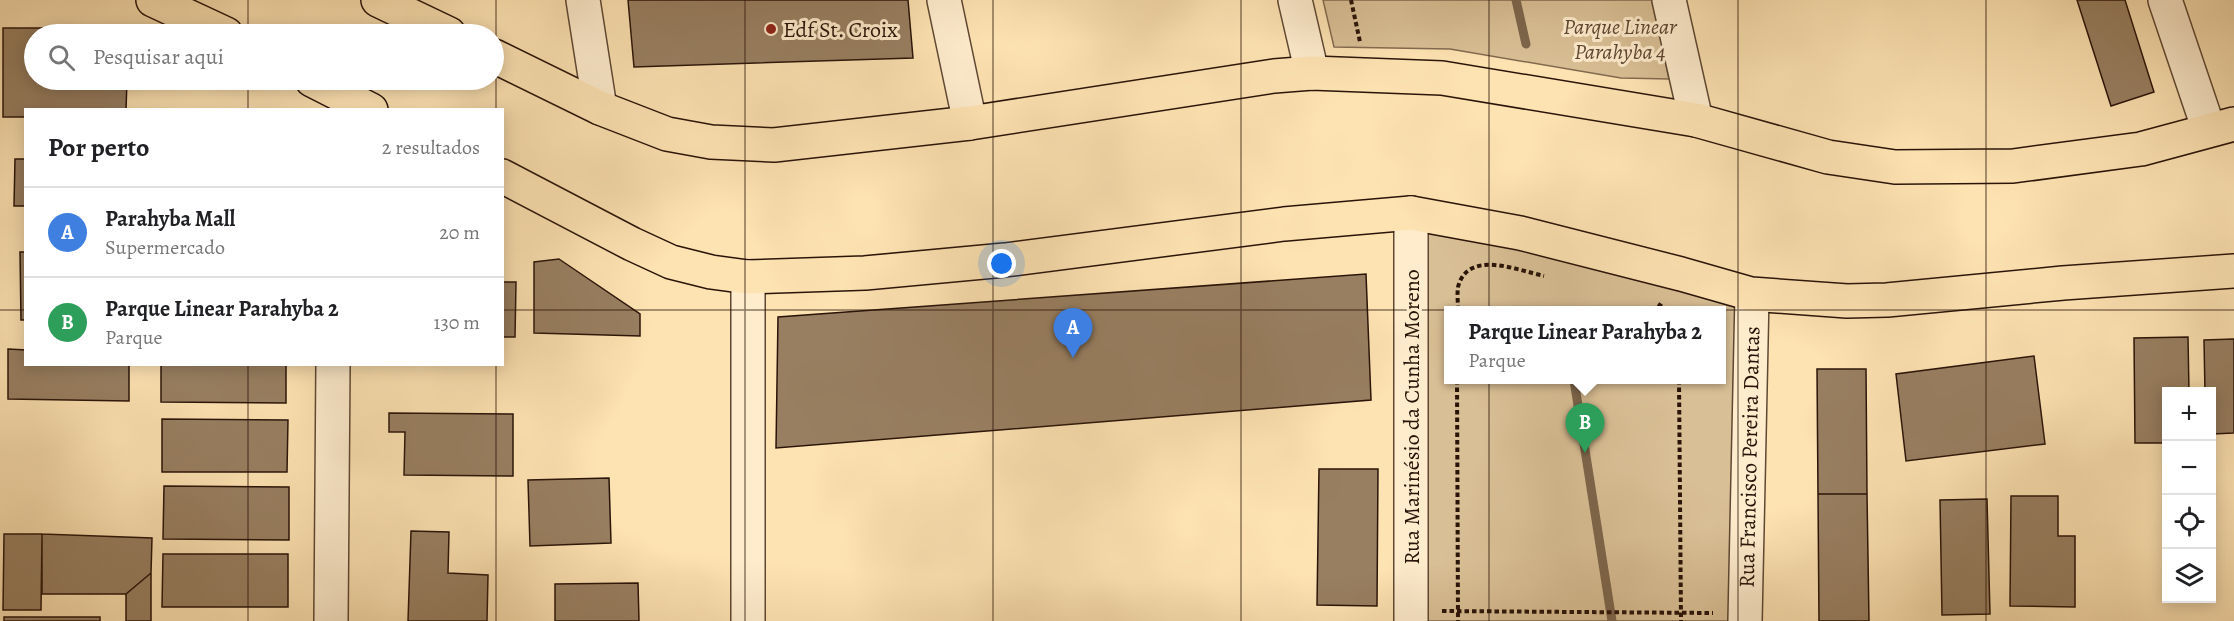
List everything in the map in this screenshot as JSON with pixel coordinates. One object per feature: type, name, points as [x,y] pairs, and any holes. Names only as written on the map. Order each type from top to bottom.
[{"type":"main road","points":[[153,0],[205,24]]},
{"type":"main road","points":[[378,0],[428,24]]},
{"type":"main road","points":[[504,61],[600,108],[667,134],[711,142],[774,145],[970,123],[1274,76],[1312,73],[1442,78],[1696,120],[1828,157],[1895,167],[2013,166],[2141,149],[2221,127]]},
{"type":"main road","points":[[328,94],[366,108]]},
{"type":"main road","points":[[504,177],[671,262],[711,272],[748,277],[865,273],[1005,260],[1284,224],[1411,213],[1520,234],[1752,294],[1847,301],[1887,300],[2063,283],[2234,271]]},
{"type":"street","points":[[583,0],[600,108]]},
{"type":"street","points":[[944,0],[970,123]]},
{"type":"street","points":[[1295,0],[1312,73]]},
{"type":"street","points":[[1669,0],[1696,120]]},
{"type":"street","points":[[2165,0],[2221,127]]},
{"type":"street","name":"Rua Marinésio da Cunha Moreno","points":[[1411,213],[1411,616]]},
{"type":"street","points":[[748,277],[748,621]]},
{"type":"street","name":"Rua Francisco Pereira Dantas","points":[[1745,617],[1752,294]]},
{"type":"street","points":[[331,621],[333,366]]},
{"type":"path","points":[[1351,0],[1368,75]]},
{"type":"path","points":[[1458,306],[1458,288],[1466,271],[1477,265],[1496,265],[1552,277]]},
{"type":"path","points":[[1652,300],[1661,306]]},
{"type":"path","points":[[1457,384],[1458,621]]},
{"type":"path","points":[[1679,384],[1681,621]]},
{"type":"path","points":[[1411,616],[1458,611],[1681,613],[1745,617]]},
{"type":"green space","name":"Parque Linear Parahyba 4","points":[[1323,0],[1653,0],[1669,79],[1621,78],[1450,49],[1334,47]]},
{"type":"green space","points":[[1418,217],[1751,294],[1751,621],[1419,621]]},
{"type":"building","name":"Edf St. Croix","points":[[628,0],[908,0],[913,58],[634,67]]},
{"type":"building","points":[[2077,0],[2125,0],[2154,92],[2111,106]]},
{"type":"building","points":[[3,28],[24,28],[24,90],[127,90],[126,108],[24,108],[24,117],[3,117]]},
{"type":"building","points":[[15,159],[24,159],[24,206],[14,206]]},
{"type":"building","points":[[20,252],[24,252],[24,320],[21,320]]},
{"type":"building","points":[[559,259],[640,314],[640,336],[534,333],[534,262]]},
{"type":"building","points":[[1366,274],[1371,400],[776,448],[778,317]]},
{"type":"building","points":[[504,282],[516,282],[515,337],[504,337]]},
{"type":"building","points":[[2188,337],[2189,387],[2162,387],[2162,443],[2135,443],[2134,338]]},
{"type":"building","points":[[2234,339],[2234,433],[2216,434],[2216,387],[2205,387],[2204,340]]},
{"type":"building","points":[[8,349],[24,350],[24,366],[129,366],[129,401],[8,399]]},
{"type":"building","points":[[2034,356],[2045,444],[1906,461],[1896,374]]},
{"type":"building","points":[[161,366],[286,366],[286,403],[161,402]]},
{"type":"building","points":[[1817,369],[1866,369],[1867,494],[1818,494]]},
{"type":"building","points":[[389,413],[513,414],[513,476],[404,475],[405,432],[389,432]]},
{"type":"building","points":[[162,419],[288,420],[287,472],[162,472]]},
{"type":"building","points":[[1319,469],[1378,469],[1377,606],[1317,605]]},
{"type":"building","points":[[609,478],[611,543],[530,546],[528,480]]},
{"type":"building","points":[[164,486],[289,487],[289,540],[163,539]]},
{"type":"building","points":[[1818,494],[1867,494],[1869,621],[1819,621]]},
{"type":"building","points":[[2011,496],[2058,496],[2058,536],[2075,536],[2075,607],[2010,606]]},
{"type":"building","points":[[1987,499],[1990,614],[1942,615],[1940,500]]},
{"type":"building","points":[[411,531],[449,532],[448,573],[488,575],[487,621],[408,621]]},
{"type":"building","points":[[4,534],[42,534],[41,610],[3,610]]},
{"type":"building","points":[[42,534],[152,538],[151,573],[126,594],[42,594]]},
{"type":"building","points":[[163,554],[288,554],[288,607],[162,607]]},
{"type":"building","points":[[151,573],[151,621],[126,621],[126,594]]},
{"type":"building","points":[[638,583],[639,621],[555,621],[555,584]]},
{"type":"building","points":[[4,617],[100,617],[100,621],[4,621]]},
{"type":"waterway","points":[[1516,0],[1526,44]]},
{"type":"waterway","points":[[1575,384],[1612,621]]},
{"type":"place","name":"Edf St. Croix","points":[[771,29]]},
{"type":"place","name":"Parahyba Mall","points":[[1073,358]]},
{"type":"place","name":"Parque Linear Parahyba 2","points":[[1585,453]]}]
